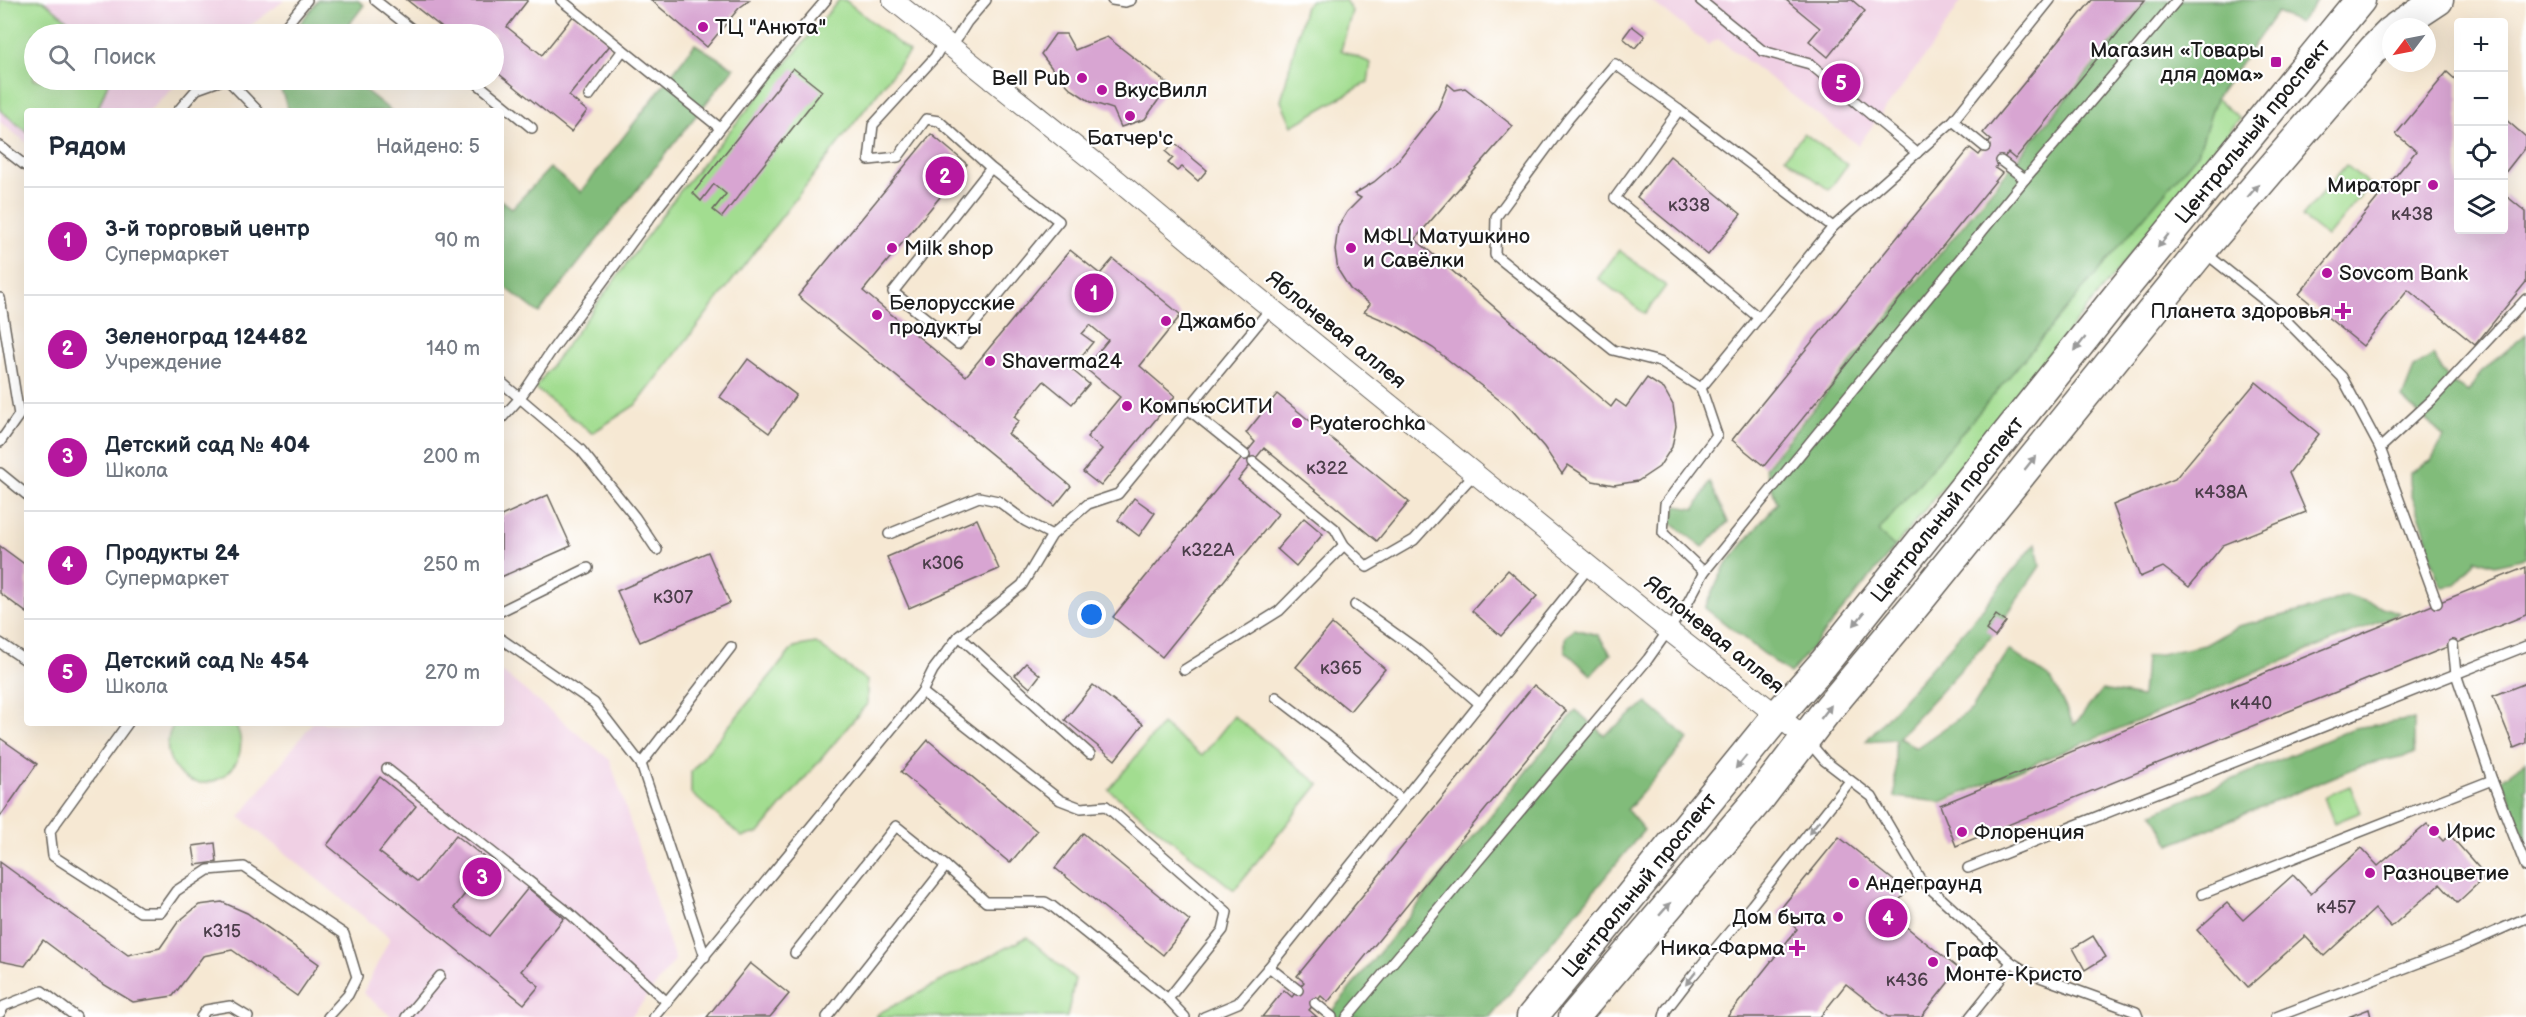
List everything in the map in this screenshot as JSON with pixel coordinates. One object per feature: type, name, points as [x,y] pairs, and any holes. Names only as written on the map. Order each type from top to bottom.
[{"type":"main road","name":"Центральный проспект","points":[[1532,1017],[1777,716],[1922,543],[2116,298],[2360,0]]},
{"type":"main road","points":[[2411,18],[2438,0]]},
{"type":"main road","name":"Центральный проспект","points":[[1574,1017],[1756,802],[1807,739],[1824,714],[2201,251],[2382,41]]},
{"type":"main road","points":[[1922,543],[1920,564],[1932,572],[1947,564]]},
{"type":"main road","points":[[1575,965],[1593,952],[1603,956],[1608,971],[1598,987]]},
{"type":"street","name":"Яблоневая аллея","points":[[893,0],[1668,630],[1807,739]]},
{"type":"lane","points":[[287,24],[307,0]]},
{"type":"lane","points":[[375,0],[405,24]]},
{"type":"lane","points":[[561,0],[720,128]]},
{"type":"lane","points":[[504,415],[520,398],[550,353],[648,220],[720,128],[826,0]]},
{"type":"lane","points":[[986,0],[873,125],[869,160],[898,157],[926,119],[939,121],[991,168],[1059,221],[958,344],[893,292],[991,168]]},
{"type":"lane","points":[[1112,0],[1125,2],[1131,0]]},
{"type":"lane","points":[[1700,0],[1763,51],[1810,64],[1917,153]]},
{"type":"lane","points":[[1701,388],[1833,226],[1953,122],[2050,0]]},
{"type":"lane","points":[[1347,1017],[1648,659],[1687,604],[1704,572],[2025,179],[2177,0]]},
{"type":"lane","points":[[589,96],[623,50]]},
{"type":"lane","points":[[1704,572],[1663,533],[1665,504],[1717,435],[1701,388],[1660,362],[1613,350],[1495,255],[1496,217],[1569,118],[1615,64],[1833,226]]},
{"type":"lane","points":[[180,108],[195,90]]},
{"type":"lane","points":[[238,90],[255,108]]},
{"type":"lane","points":[[485,90],[532,128]]},
{"type":"lane","points":[[1679,110],[1615,198],[1759,318]]},
{"type":"lane","points":[[1953,122],[1985,147]]},
{"type":"lane","points":[[0,146],[24,165]]},
{"type":"lane","points":[[2001,161],[2025,179]]},
{"type":"lane","points":[[2201,251],[2273,307],[2342,377],[2380,448],[2437,603]]},
{"type":"lane","points":[[0,298],[19,415],[0,442]]},
{"type":"lane","points":[[2380,448],[2432,400],[2526,299]]},
{"type":"lane","points":[[654,1017],[922,692],[933,669],[959,636],[1022,585],[1052,535],[1088,504],[1118,494],[1271,308]]},
{"type":"lane","points":[[504,385],[581,450],[635,517],[657,550]]},
{"type":"lane","points":[[1188,409],[1245,455]]},
{"type":"lane","points":[[1253,462],[1335,529],[1344,545],[1367,567],[1414,540],[1475,473]]},
{"type":"lane","points":[[0,473],[24,493]]},
{"type":"lane","points":[[889,534],[979,497],[998,501],[1025,521],[1052,535]]},
{"type":"lane","points":[[1184,670],[1279,611],[1344,545]]},
{"type":"lane","points":[[1204,1017],[1238,1003],[1269,967],[1590,566]]},
{"type":"lane","points":[[504,610],[588,568]]},
{"type":"lane","points":[[1355,605],[1415,648],[1480,704]]},
{"type":"lane","points":[[959,636],[1090,754]]},
{"type":"lane","points":[[504,641],[594,704],[641,765],[705,957]]},
{"type":"lane","points":[[0,643],[24,659]]},
{"type":"lane","points":[[2453,645],[2456,674],[2492,780],[2526,867]]},
{"type":"lane","points":[[641,765],[731,646]]},
{"type":"lane","points":[[1968,868],[2526,646]]},
{"type":"lane","points":[[922,692],[1060,800],[1081,808],[1106,806],[1227,912],[1223,930],[1168,999]]},
{"type":"lane","points":[[1276,697],[1336,743],[1402,800]]},
{"type":"lane","points":[[125,726],[50,831],[53,856],[140,912],[161,912],[176,891],[208,870],[244,867],[344,934],[357,978],[348,995],[328,1017]]},
{"type":"lane","points":[[1807,739],[1825,761],[1872,797],[1920,879],[2011,962],[2029,973],[2136,1012],[2138,1017]]},
{"type":"lane","points":[[387,769],[569,913],[667,1002]]},
{"type":"lane","points":[[2202,894],[2492,780]]},
{"type":"lane","points":[[1664,1017],[1666,1010],[1689,980],[1752,905],[1850,781]]},
{"type":"lane","points":[[795,953],[896,826],[986,902],[1045,902],[1168,999],[1185,1017]]},
{"type":"lane","points":[[827,1017],[946,866]]},
{"type":"lane","points":[[2276,1017],[2463,946],[2526,918]]},
{"type":"lane","points":[[1970,1017],[2011,962]]},
{"type":"lane","points":[[1269,967],[1298,990]]},
{"type":"lane","points":[[406,1017],[440,976]]},
{"type":"lane","points":[[0,1013],[4,1006],[42,991],[76,1017]]},
{"type":"lane","points":[[1315,1003],[1332,1017]]},
{"type":"lane","points":[[201,1017],[206,1010],[230,1006],[248,1017]]},
{"type":"shaded area","points":[[0,0],[285,0],[253,24],[24,24],[24,90],[171,90],[152,108],[24,108],[24,141],[0,122]]},
{"type":"shaded area","points":[[1650,0],[1962,0],[1931,48],[1858,145],[1718,39],[1708,45]]},
{"type":"shaded area","points":[[504,673],[610,760],[675,960],[631,1017],[392,1017],[363,993],[390,938],[240,817],[310,726],[504,726]]},
{"type":"green space","points":[[0,0],[43,0],[73,24],[24,24],[24,90],[105,90],[98,108],[24,108],[24,130],[0,110]]},
{"type":"green space","points":[[318,0],[357,0],[364,5],[350,24],[300,24]]},
{"type":"green space","points":[[839,0],[845,0],[909,52],[637,404],[592,433],[535,388],[683,187]]},
{"type":"green space","points":[[1311,0],[1345,0],[1352,11],[1341,50],[1371,63],[1368,82],[1292,126],[1281,101],[1305,6]]},
{"type":"green space","points":[[2147,0],[2318,0],[2299,23],[2277,12],[2216,98],[2198,153],[1878,532],[1895,547],[1790,674],[1705,608],[1725,566],[1777,503],[1765,468]]},
{"type":"green space","points":[[695,44],[734,68],[539,313],[504,286],[504,202],[512,208],[550,168],[581,192]]},
{"type":"green space","points":[[281,90],[365,90],[387,108],[288,108]]},
{"type":"green space","points":[[2216,98],[2240,118],[1895,547],[1877,532],[2198,153]]},
{"type":"green space","points":[[1804,133],[1847,165],[1829,190],[1785,157]]},
{"type":"green space","points":[[2346,165],[2370,185],[2327,237],[2302,217]]},
{"type":"green space","points":[[1619,250],[1666,286],[1645,314],[1598,278]]},
{"type":"green space","points":[[2526,334],[2526,558],[2494,565],[2476,559],[2456,585],[2442,587],[2412,494],[2410,472],[2431,461],[2444,437],[2402,398],[2414,368],[2433,355],[2449,381],[2468,392],[2481,372]]},
{"type":"green space","points":[[1710,482],[1728,522],[1703,547],[1671,523],[1677,506],[1695,509]]},
{"type":"green space","points":[[2036,543],[2040,566],[1993,635],[1898,737],[1916,748],[1972,709],[2009,650],[2052,680],[2074,725],[2102,690],[2142,697],[2145,657],[2205,645],[2238,626],[2314,608],[2347,595],[2400,613],[1941,802],[1895,797],[1895,739],[1866,741],[1970,624]]},
{"type":"green space","points":[[1574,629],[1598,635],[1611,654],[1591,675],[1565,651],[1565,637]]},
{"type":"green space","points":[[816,643],[867,681],[867,704],[759,833],[742,837],[691,793],[691,772],[794,647]]},
{"type":"green space","points":[[1647,703],[1689,739],[1627,810],[1644,830],[1490,1017],[1327,1017],[1576,710],[1604,735]]},
{"type":"green space","points":[[1234,716],[1319,784],[1234,890],[1109,790],[1162,724],[1202,756]]},
{"type":"green space","points":[[2414,719],[2414,754],[2360,766],[2170,845],[2153,813],[2354,728]]},
{"type":"green space","points":[[173,726],[236,726],[240,740],[239,756],[232,768],[221,778],[208,782],[195,782],[182,776],[172,763],[168,753]]},
{"type":"green space","points":[[2526,761],[2526,789],[2524,790],[2526,795],[2526,843],[2502,779]]},
{"type":"green space","points":[[2350,786],[2361,812],[2334,823],[2324,797]]},
{"type":"green space","points":[[1027,937],[1075,979],[1067,1017],[876,1017],[879,1013]]},
{"type":"building","points":[[407,0],[528,0],[507,27],[542,55],[574,15],[611,44],[569,96],[587,111],[571,132],[504,78],[504,24],[437,24]]},
{"type":"building","name":"ТЦ \"Анюта\"","points":[[651,0],[750,0],[739,8],[707,47]]},
{"type":"building","points":[[1786,0],[1852,0],[1865,11],[1828,57],[1809,41],[1820,28]]},
{"type":"building","points":[[2092,0],[2145,0],[2015,159],[2008,153],[1995,168],[2002,173],[1764,466],[1732,440],[1970,148],[1979,155],[1991,140],[1983,133]]},
{"type":"building","points":[[1632,26],[1645,36],[1635,48],[1623,38]]},
{"type":"building","points":[[1055,34],[1066,34],[1075,50],[1107,37],[1169,85],[1145,119],[1121,127],[1113,109],[1091,102],[1071,89],[1041,54]]},
{"type":"building","points":[[793,68],[822,91],[722,217],[713,210],[726,194],[714,184],[701,201],[693,193]]},
{"type":"building","points":[[2447,72],[2454,78],[2454,234],[2508,234],[2508,197],[2526,212],[2526,282],[2475,345],[2408,290],[2363,346],[2299,294],[2416,151],[2396,134]]},
{"type":"building","points":[[1448,84],[1455,90],[1465,88],[1513,126],[1415,239],[1611,407],[1616,400],[1626,407],[1647,378],[1664,389],[1673,405],[1676,426],[1672,447],[1659,467],[1638,481],[1614,485],[1593,481],[1568,465],[1562,474],[1544,447],[1512,410],[1433,348],[1397,326],[1364,312],[1370,304],[1350,289],[1338,270],[1335,250],[1338,227],[1347,212],[1361,198],[1354,194],[1374,182],[1395,164],[1437,111]]},
{"type":"building","points":[[2508,121],[2526,137],[2526,146],[2508,169]]},
{"type":"building","points":[[931,134],[967,164],[863,291],[966,376],[1070,250],[1100,274],[1113,259],[1181,315],[1140,366],[1175,396],[1101,486],[1083,472],[1102,449],[1087,437],[1120,397],[1085,368],[1108,340],[1090,325],[1082,334],[1093,342],[1071,369],[1089,384],[1072,404],[1044,381],[1014,417],[1019,421],[1008,434],[1071,486],[1055,506],[798,296]]},
{"type":"building","points":[[1174,143],[1207,170],[1198,181],[1182,167],[1177,171],[1168,163],[1173,158],[1166,152]]},
{"type":"building","points":[[1670,156],[1741,214],[1708,255],[1637,197]]},
{"type":"building","points":[[748,359],[796,395],[769,433],[720,397]]},
{"type":"building","points":[[2256,382],[2319,434],[2289,473],[2306,512],[2223,545],[2189,587],[2163,567],[2140,577],[2113,505],[2175,479]]},
{"type":"building","points":[[1277,394],[1409,502],[1377,541],[1264,448],[1238,480],[1278,514],[1162,657],[1113,617],[1255,442],[1246,433]]},
{"type":"building","points":[[548,495],[571,546],[504,576],[504,515]]},
{"type":"building","points":[[1134,498],[1155,513],[1139,536],[1118,520]]},
{"type":"building","points":[[1304,518],[1323,534],[1296,566],[1277,549]]},
{"type":"building","points":[[977,519],[999,569],[909,608],[887,557]]},
{"type":"building","points":[[0,546],[24,564],[24,611],[0,593]]},
{"type":"building","points":[[708,552],[730,603],[640,642],[617,591]]},
{"type":"building","points":[[2526,567],[2526,615],[1956,846],[1940,805]]},
{"type":"building","points":[[1508,570],[1537,596],[1501,636],[1472,611]]},
{"type":"building","points":[[1996,615],[2006,622],[1995,637],[1986,630]]},
{"type":"building","points":[[1332,624],[1385,669],[1350,711],[1296,667]]},
{"type":"building","points":[[1026,663],[1040,675],[1030,688],[1015,675]]},
{"type":"building","points":[[2526,683],[2526,743],[2514,748],[2493,696]]},
{"type":"building","points":[[1093,685],[1143,724],[1115,760],[1065,720]]},
{"type":"building","points":[[1534,685],[1566,711],[1328,1002],[1321,996],[1309,1010],[1317,1017],[1262,1017],[1284,990],[1292,997],[1304,982],[1297,976]]},
{"type":"building","points":[[0,738],[37,764],[0,817]]},
{"type":"building","points":[[928,740],[1037,831],[1010,863],[901,772]]},
{"type":"building","points":[[380,777],[416,806],[379,852],[418,882],[456,835],[490,862],[454,908],[489,936],[528,888],[564,918],[521,971],[539,986],[524,1004],[327,845]]},
{"type":"building","points":[[2427,824],[2443,841],[2450,835],[2486,876],[2457,903],[2440,884],[2391,927],[2375,909],[2324,956],[2305,936],[2248,987],[2197,930],[2227,903],[2243,920],[2293,875],[2311,894],[2361,848],[2378,866]]},
{"type":"building","points":[[1083,833],[1190,921],[1163,955],[1055,868]]},
{"type":"building","points":[[1839,837],[1907,891],[1889,913],[1959,969],[1921,1017],[1888,1017],[1846,984],[1820,1017],[1727,1017],[1797,929],[1777,913]]},
{"type":"building","points":[[215,843],[217,862],[196,865],[193,846]]},
{"type":"building","points":[[0,862],[128,955],[160,948],[178,922],[199,905],[222,902],[247,913],[319,964],[297,996],[232,950],[203,956],[173,996],[133,1002],[98,981],[43,940],[25,966],[0,961]]},
{"type":"building","points":[[2093,936],[2106,957],[2085,970],[2073,948]]},
{"type":"building","points":[[750,963],[789,994],[770,1017],[707,1017]]},
{"type":"building","points":[[2369,1009],[2371,1017],[2348,1017]]},
{"type":"place","name":"ТЦ \"Анюта\"","points":[[703,27]]},
{"type":"place","name":"Магазин «Товары для дома»","points":[[2276,62]]},
{"type":"place","name":"Bell Pub","points":[[1082,78]]},
{"type":"place","name":"Детский сад № 454","points":[[1841,83]]},
{"type":"place","name":"ВкусВилл","points":[[1102,90]]},
{"type":"place","name":"Батчер'с","points":[[1130,116]]},
{"type":"place","name":"Зеленоград 124482","points":[[945,176]]},
{"type":"place","name":"Мираторг","points":[[2433,185]]},
{"type":"place","name":"Milk shop","points":[[892,248]]},
{"type":"place","name":"МФЦ Матушкино и Савёлки","points":[[1351,248]]},
{"type":"place","name":"Sovcom Bank","points":[[2327,273]]},
{"type":"place","name":"3-й торговый центр","points":[[1094,293]]},
{"type":"place","name":"Планета здоровья","points":[[2343,311]]},
{"type":"place","name":"Белорусские продукты","points":[[877,315]]},
{"type":"place","name":"Джамбо","points":[[1166,321]]},
{"type":"place","name":"Shaverma24","points":[[990,361]]},
{"type":"place","name":"КомпьюСИТИ","points":[[1127,406]]},
{"type":"place","name":"Pyaterochka","points":[[1297,423]]},
{"type":"place","name":"Ирис","points":[[2434,831]]},
{"type":"place","name":"Флоренция","points":[[1962,832]]},
{"type":"place","name":"Разноцветие","points":[[2370,873]]},
{"type":"place","name":"Детский сад № 404","points":[[482,877]]},
{"type":"place","name":"Андеграунд","points":[[1854,883]]},
{"type":"place","name":"Дом быта","points":[[1838,917]]},
{"type":"place","name":"Продукты 24","points":[[1888,918]]},
{"type":"place","name":"Ника-Фарма","points":[[1797,948]]},
{"type":"place","name":"Граф Монте-Кристо","points":[[1933,962]]}]
